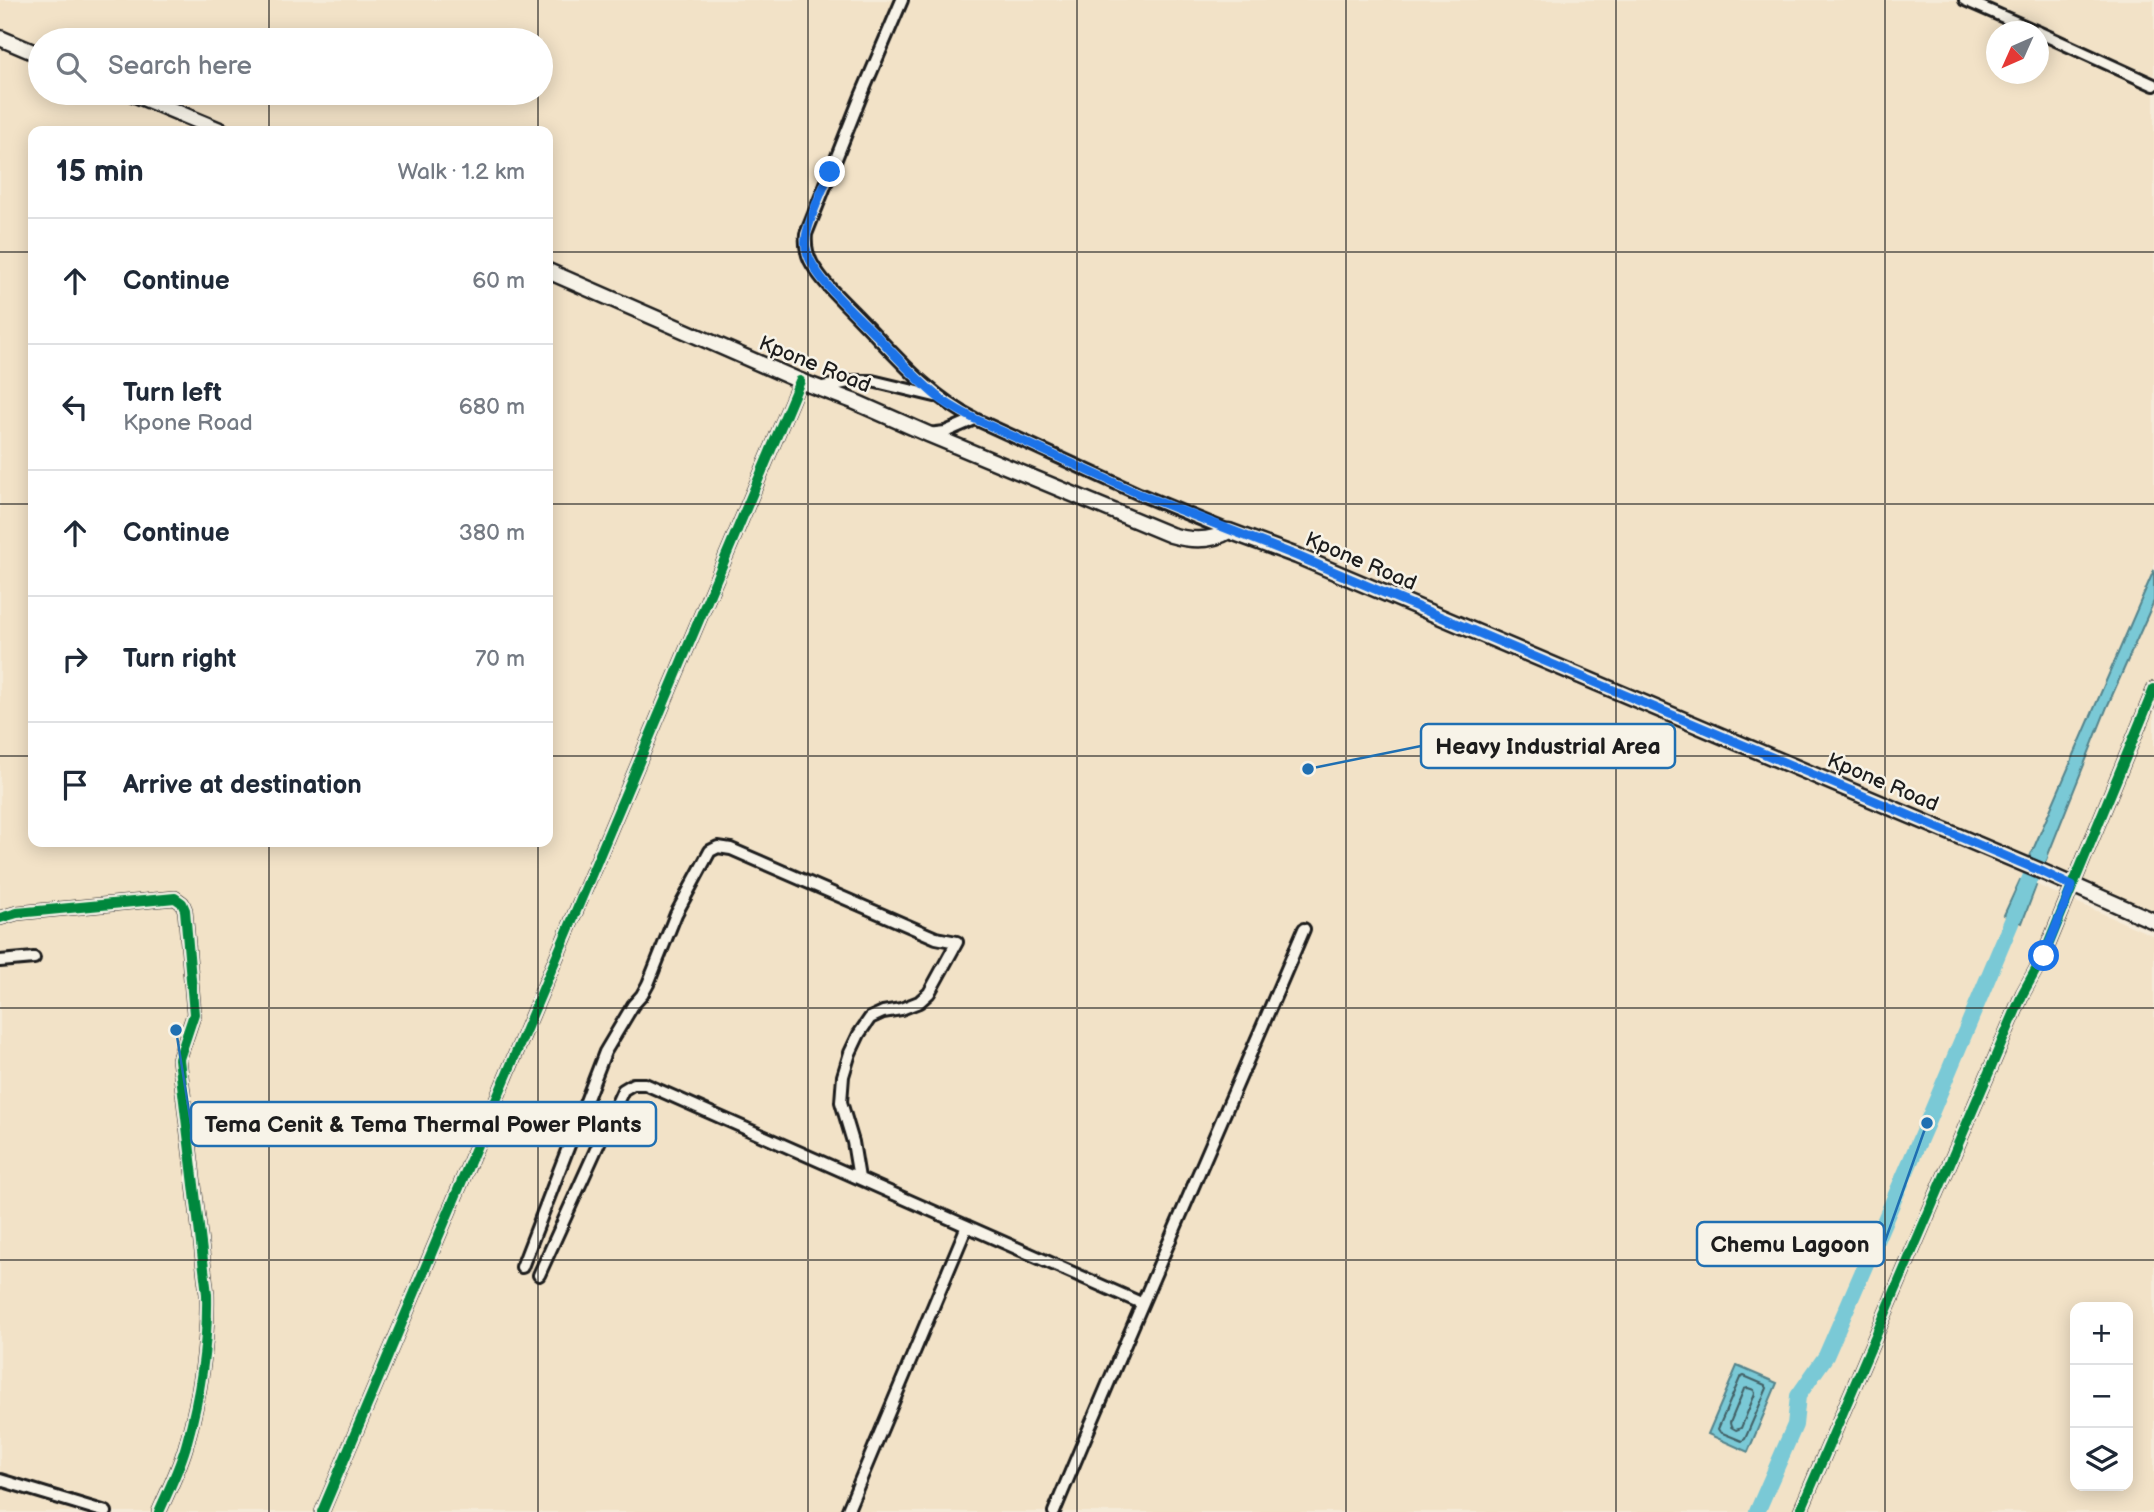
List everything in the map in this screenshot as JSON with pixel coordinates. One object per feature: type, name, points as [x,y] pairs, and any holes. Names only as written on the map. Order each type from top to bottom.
[{"type":"main road","points":[[0,38],[28,50]]},
{"type":"main road","points":[[160,105],[210,126]]},
{"type":"main road","name":"Kpone Road","points":[[553,273],[800,381],[1171,535],[1202,540],[1229,531],[1297,556],[2154,921]]},
{"type":"street","points":[[902,0],[806,234],[805,247],[811,262],[830,286],[938,397],[975,419],[1139,494],[1229,531]]},
{"type":"street","points":[[1965,0],[2013,21]]},
{"type":"street","points":[[2049,37],[2154,85]]},
{"type":"street","points":[[322,1512],[800,381]]},
{"type":"street","points":[[818,388],[854,381],[872,381],[938,397]]},
{"type":"street","points":[[928,435],[945,432],[975,419]]},
{"type":"street","points":[[1800,1512],[2023,993],[2044,956],[2154,689]]},
{"type":"street","points":[[522,1267],[605,1052],[648,984],[676,915],[710,851],[718,848],[731,849],[936,938],[957,942],[929,993],[919,1002],[870,1018],[850,1053],[843,1076],[841,1102],[853,1142],[859,1178]]},
{"type":"street","points":[[0,918],[17,913],[175,898],[182,903],[185,910],[194,1014],[179,1059],[207,1294],[208,1329],[187,1445],[159,1512]]},
{"type":"street","points":[[1054,1512],[1141,1303],[1304,929]]},
{"type":"street","points":[[0,961],[34,958]]},
{"type":"street","points":[[539,1275],[623,1090],[634,1084],[645,1084],[1141,1303]]},
{"type":"street","points":[[847,1512],[967,1226]]},
{"type":"street","points":[[0,1480],[106,1512]]},
{"type":"shaded area","points":[[0,0],[2154,0],[2154,570],[2021,878],[2154,936],[2154,1512],[0,1512]]},
{"type":"shaded area","points":[[2154,601],[2154,915],[2044,865],[2107,707]]},
{"type":"water","points":[[2154,570],[2154,601],[2107,707],[2044,865],[2029,859]]},
{"type":"water","points":[[2020,880],[2036,886],[2022,923],[2004,915]]},
{"type":"water","points":[[1737,1366],[1777,1383],[1748,1452],[1708,1434]]},
{"type":"waterway","points":[[1757,1512],[1795,1425],[1798,1396],[1826,1356],[2040,854]]},
{"type":"cycle path","points":[[322,1512],[800,381]]},
{"type":"cycle path","points":[[1800,1512],[2023,993],[2044,955],[2154,689]]},
{"type":"cycle path","points":[[0,918],[17,913],[175,898],[182,903],[185,910],[194,1014],[179,1059],[207,1312],[202,1369],[192,1424],[182,1460],[159,1512]]},
{"type":"place","name":"Heavy Industrial Area","points":[[1308,769]]},
{"type":"place","name":"Tema Cenit & Tema Thermal Power Plants","points":[[176,1030]]},
{"type":"place","name":"Chemu Lagoon","points":[[1927,1123]]},
{"type":"route","points":[[830,172],[806,234],[805,247],[811,262],[830,286],[925,386],[948,405],[1139,494],[1297,556],[2072,886],[2044,956]]}]
